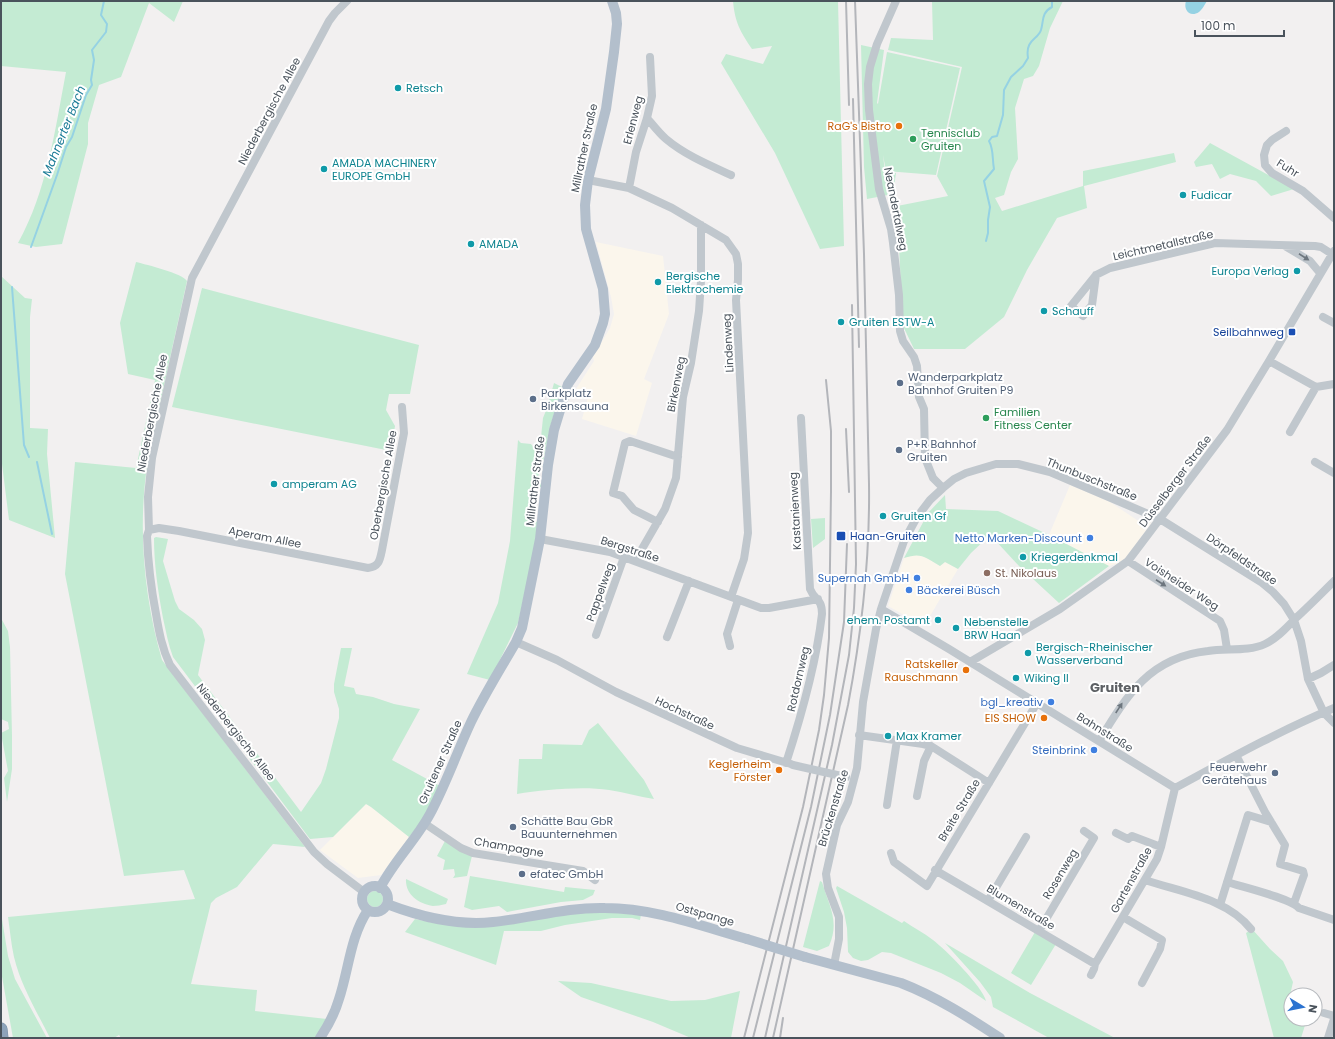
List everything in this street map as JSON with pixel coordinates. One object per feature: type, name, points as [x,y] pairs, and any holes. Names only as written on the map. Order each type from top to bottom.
[{"type":"highway","points":[[1,1029],[2,1038]]},
{"type":"main road","name":"Millrather Straße","points":[[516,642],[525,617],[540,539],[551,444],[559,411],[568,384],[596,341],[605,314],[603,289],[586,229],[585,205],[588,180],[603,125],[614,52],[617,24],[616,13],[612,1]]},
{"type":"main road","name":"Gruitener Straße","points":[[380,888],[390,871],[424,823],[451,770],[471,723],[516,642]]},
{"type":"main road","points":[[371,887],[380,888],[387,895],[386,904],[383,909],[378,911],[373,912],[368,910],[363,905],[362,900],[364,892],[371,887]]},
{"type":"main road","name":"Ostspange","points":[[386,904],[440,920],[481,923],[587,908],[621,908],[658,914],[805,957],[901,983],[927,994],[951,1007],[1000,1038]]},
{"type":"main road","points":[[320,1038],[328,1025],[339,999],[355,938],[363,917],[368,910]]},
{"type":"street","name":"Niederbergische Allee","points":[[347,1],[330,21],[192,278],[152,458],[148,497],[149,530],[147,536],[150,583],[160,641],[170,665],[314,852],[327,864],[364,892]]},
{"type":"street","name":"Neandertalweg","points":[[896,1],[877,44],[870,67],[868,84],[869,110],[879,189],[892,236],[899,295],[900,332],[903,341],[914,357],[917,366],[919,397],[924,409],[925,458],[933,478],[943,488]]},
{"type":"street","name":"Erlenweg","points":[[629,188],[636,152],[647,118],[652,96],[650,57]]},
{"type":"street","points":[[647,118],[665,138],[677,148],[731,175]]},
{"type":"street","name":"Fuhr","points":[[1286,131],[1270,142],[1267,146],[1264,156],[1264,163],[1272,173],[1303,191],[1334,218]]},
{"type":"street","name":"Lindenweg","points":[[588,180],[629,188],[672,208],[726,240],[736,254],[738,264],[736,300],[748,533],[735,599]]},
{"type":"street","name":"Birkenweg","points":[[635,561],[658,522],[670,496],[676,478],[683,397],[691,363],[700,311],[701,225]]},
{"type":"street","name":"Leichtmetallstraße","points":[[1096,275],[1092,305],[1084,316],[1071,306],[1096,275],[1110,268],[1210,244],[1230,243],[1315,246],[1333,252]]},
{"type":"street","name":"Leichtmetallstraße","points":[[1284,246],[1310,261],[1320,273]]},
{"type":"street","name":"Düsselberger Straße","points":[[970,662],[1060,609],[1128,561],[1227,430],[1269,362],[1333,252]]},
{"type":"street","points":[[1323,316],[1334,323]]},
{"type":"street","points":[[1269,362],[1316,387],[1334,384]]},
{"type":"street","points":[[1290,432],[1316,387]]},
{"type":"street","name":"Oberbergische Allee","points":[[377,566],[381,558],[404,433],[402,407]]},
{"type":"street","name":"Kastanienweg","points":[[801,418],[810,589],[812,594],[818,599]]},
{"type":"street","points":[[658,522],[634,510],[622,496],[613,493],[625,443],[630,441],[678,457]]},
{"type":"street","points":[[1315,462],[1334,473]]},
{"type":"street","name":"Thunbuschstraße","points":[[881,609],[904,541],[917,517],[930,500],[954,479],[979,468],[996,464],[1018,464],[1061,476],[1160,519]]},
{"type":"street","name":"Dörpfeldstraße","points":[[1160,519],[1262,582],[1284,604],[1294,620],[1301,641],[1304,667],[1308,679],[1324,713],[1334,723]]},
{"type":"street","name":"Aperam Allee","points":[[149,530],[159,528],[179,531],[368,568],[377,566]]},
{"type":"street","name":"Bergstraße","points":[[540,539],[610,552],[754,606],[769,608],[818,599]]},
{"type":"street","name":"Pappelweg","points":[[596,635],[624,557]]},
{"type":"street","name":"Voisheider Weg","points":[[1128,561],[1220,622],[1224,630],[1228,649]]},
{"type":"street","points":[[667,637],[689,581]]},
{"type":"street","points":[[1099,741],[1122,704],[1135,688],[1153,671],[1181,656],[1197,652],[1247,649],[1264,645],[1277,638],[1334,581]]},
{"type":"street","points":[[730,646],[727,634],[735,599]]},
{"type":"street","name":"Rotdornweg","points":[[790,764],[814,668],[822,614],[822,605],[818,599]]},
{"type":"street","name":"Bahnstraße","points":[[881,609],[1175,788]]},
{"type":"street","name":"Brückenstraße","points":[[834,965],[839,939],[839,917],[828,888],[826,874],[837,825],[848,802],[854,779],[871,653],[881,609]]},
{"type":"street","name":"Hochstraße","points":[[516,642],[557,660],[616,692],[747,752],[854,779]]},
{"type":"street","points":[[1308,679],[1334,665]]},
{"type":"street","name":"Breite Straße","points":[[891,853],[894,862],[927,886],[1037,703]]},
{"type":"street","points":[[1175,788],[1236,755],[1334,708]]},
{"type":"street","points":[[859,735],[931,746],[989,783]]},
{"type":"street","points":[[887,805],[897,740]]},
{"type":"street","points":[[917,796],[924,761],[931,746]]},
{"type":"street","points":[[1236,755],[1271,822],[1285,845],[1280,864],[1303,871],[1304,875],[1294,903]]},
{"type":"street","name":"Gartenstraße","points":[[1090,975],[1157,859],[1175,788]]},
{"type":"street","points":[[1220,905],[1248,815],[1271,822]]},
{"type":"street","name":"Champagne","points":[[424,823],[461,848],[473,853],[583,870],[595,880]]},
{"type":"street","name":"Rosenweg","points":[[1039,931],[1094,838],[1084,832]]},
{"type":"street","points":[[1116,833],[1128,839],[1132,836],[1161,847]]},
{"type":"street","points":[[988,901],[1026,837]]},
{"type":"street","name":"Blumenstraße","points":[[936,870],[1095,964]]},
{"type":"street","points":[[1145,880],[1210,900],[1241,918],[1251,929]]},
{"type":"street","points":[[1227,882],[1294,903],[1298,908],[1334,920]]},
{"type":"street","points":[[1123,917],[1162,940],[1160,949],[1142,984]]},
{"type":"street","points":[[1324,1013],[1334,1018],[1328,1038]]},
{"type":"shaded area","points":[[596,242],[663,256],[669,314],[644,379],[652,383],[636,436],[582,419],[588,397],[574,392],[594,361],[593,357],[610,328],[614,314],[611,297]]},
{"type":"shaded area","points":[[1070,485],[1110,502],[1137,520],[1151,523],[1123,562],[1109,566],[1049,535]]},
{"type":"shaded area","points":[[914,554],[925,557],[940,566],[945,562],[958,569],[924,626],[888,606],[904,558]]},
{"type":"shaded area","points":[[366,804],[409,837],[381,875],[358,878],[320,850]]},
{"type":"green space","points":[[1,1],[183,1],[174,22],[149,3],[121,77],[99,85],[88,123],[88,144],[62,244],[36,247],[18,243],[36,202],[49,160],[66,72],[1,66]]},
{"type":"green space","points":[[733,1],[838,1],[844,246],[820,249],[775,153],[721,63],[726,54],[763,64],[772,46],[752,49],[739,26],[735,15]]},
{"type":"green space","points":[[932,1],[1063,1],[1050,28],[1039,66],[1033,76],[1024,79],[1015,108],[1018,159],[1011,172],[1004,195],[995,198],[1002,211],[1083,186],[1083,171],[1174,153],[1176,162],[1084,186],[1087,208],[1057,218],[1027,270],[1004,317],[965,349],[914,349],[903,326],[899,247],[892,207],[948,196],[937,176],[962,67],[888,50],[891,38],[933,40]]},
{"type":"green space","name":"Tennisclub Gruiten","points":[[861,45],[884,50],[878,104],[887,52],[960,68],[936,175],[886,171],[883,155],[885,172],[896,173],[893,194],[867,199],[864,167]]},
{"type":"green space","points":[[1210,143],[1294,189],[1271,196],[1256,181],[1230,174],[1220,179],[1212,164],[1196,167],[1194,162]]},
{"type":"green space","points":[[136,262],[172,272],[187,281],[149,453],[143,505],[146,584],[155,635],[162,660],[305,847],[273,844],[237,887],[216,898],[211,903],[191,984],[257,990],[255,1011],[327,1019],[316,1038],[121,1038],[119,1035],[114,1038],[50,1038],[25,989],[14,957],[8,917],[195,899],[184,870],[124,876],[65,574],[75,462],[136,468],[155,380],[128,374],[120,323]]},
{"type":"green space","points":[[1,276],[25,298],[32,299],[30,317],[30,428],[48,429],[47,454],[55,538],[9,520],[1,456]]},
{"type":"green space","points":[[202,288],[419,345],[410,394],[389,394],[386,410],[395,426],[391,451],[172,407]]},
{"type":"green space","points":[[554,383],[562,387],[550,427],[542,467],[539,470],[538,482],[542,484],[541,487],[537,489],[534,518],[538,524],[532,560],[518,623],[490,680],[467,674],[498,603],[510,541],[518,440],[521,443],[531,444],[537,452],[541,437],[543,418]]},
{"type":"green space","points":[[945,495],[946,509],[998,511],[1109,566],[1059,603],[1019,566],[994,539],[988,537],[971,553],[958,569],[945,562],[940,566],[923,556],[915,555],[904,558],[928,513]]},
{"type":"green space","points":[[825,518],[825,539],[813,548],[811,519]]},
{"type":"green space","points":[[154,538],[168,539],[163,561],[175,601],[179,609],[194,620],[202,629],[205,640],[198,675],[301,812],[321,783],[339,718],[339,709],[334,692],[334,684],[341,648],[352,648],[344,686],[354,688],[356,694],[420,709],[392,760],[440,786],[421,822],[409,837],[366,804],[333,837],[310,839],[173,657],[166,633],[158,588],[154,548]]},
{"type":"green space","points":[[1,618],[8,631],[10,647],[12,769],[7,802],[4,778],[8,771],[1,733],[9,729],[8,722],[1,719]]},
{"type":"green space","points":[[598,723],[644,780],[654,799],[615,791],[587,788],[517,794],[519,759],[542,759],[543,744],[582,745],[589,730]]},
{"type":"green space","points":[[445,841],[472,856],[467,876],[453,878],[455,875],[454,869],[443,870],[445,860],[437,856]]},
{"type":"green space","points":[[470,876],[564,892],[565,887],[595,890],[593,895],[583,900],[561,902],[507,912],[499,906],[472,910],[464,907]]},
{"type":"green space","points":[[406,879],[448,899],[446,904],[433,906],[418,901],[410,894],[406,884]]},
{"type":"green space","points":[[820,881],[822,882],[830,906],[834,929],[829,946],[817,951],[803,947]]},
{"type":"green space","points":[[837,886],[902,923],[904,921],[933,940],[946,951],[971,978],[986,1001],[960,983],[941,973],[891,953],[882,952],[868,960],[861,961],[853,958],[848,952],[847,928],[844,912],[836,888]]},
{"type":"green space","points":[[372,891],[378,891],[383,896],[381,905],[378,907],[372,907],[367,902],[367,896]]},
{"type":"green space","points":[[598,911],[641,915],[640,920],[632,918],[612,918],[565,925],[541,931],[504,931],[496,965],[405,932],[415,919],[434,923],[546,917]]},
{"type":"green space","points":[[1,913],[8,956],[15,979],[47,1038],[13,1038],[1,971]]},
{"type":"green space","points":[[1252,929],[1283,961],[1293,982],[1292,987],[1283,987],[1283,1027],[1304,1027],[1301,1038],[1274,1038],[1246,933]]},
{"type":"green space","points":[[1035,932],[1056,944],[1031,985],[1011,973]]},
{"type":"green space","points":[[945,943],[1030,993],[1115,1038],[1049,1038],[993,1007],[991,997],[980,982]]},
{"type":"green space","points":[[558,981],[591,983],[671,1001],[705,1000],[740,991],[731,1038],[691,1038],[653,1022],[581,997]]},
{"type":"water","points":[[1186,1],[1207,1],[1200,11],[1196,14],[1190,14],[1186,10]]},
{"type":"waterway","name":"Mahnerter Bach","points":[[31,247],[66,147],[72,137],[86,95],[92,85],[91,80],[94,60],[92,50],[106,32],[107,24],[101,15],[104,1]]},
{"type":"waterway","points":[[986,241],[990,207],[984,181],[994,169],[991,144],[989,141],[992,137],[997,136],[1003,115],[1004,90],[1011,77],[1023,66],[1028,58],[1028,47],[1041,30],[1044,14],[1052,7],[1052,1]]},
{"type":"waterway","name":"Mahnerter Bach","points":[[12,287],[24,445],[29,457]]},
{"type":"waterway","name":"Mahnerter Bach","points":[[37,462],[52,534]]},
{"type":"railway","points":[[846,1],[849,105]]},
{"type":"railway","points":[[773,1038],[848,705],[864,595],[868,540],[869,484],[864,254],[855,1]]},
{"type":"railway","points":[[853,99],[859,347]]},
{"type":"railway","points":[[765,1038],[832,745],[849,655],[854,608],[856,564],[852,305]]},
{"type":"railway","points":[[744,1038],[803,807],[819,730],[824,695],[829,638],[831,491],[831,431],[826,380]]},
{"type":"railway","points":[[846,429],[849,492]]},
{"type":"railway","points":[[753,1038],[811,807],[830,715],[844,622],[847,544]]},
{"type":"railway","points":[[780,1038],[783,1018]]},
{"type":"place","name":"Retsch","points":[[398,88]]},
{"type":"place","name":"RaG's Bistro","points":[[899,126]]},
{"type":"place","name":"Tennisclub Gruiten","points":[[913,139]]},
{"type":"place","name":"AMADA MACHINERY EUROPE GmbH","points":[[324,169]]},
{"type":"place","name":"Fudicar","points":[[1183,195]]},
{"type":"place","name":"AMADA","points":[[471,244]]},
{"type":"place","name":"Europa Verlag","points":[[1297,271]]},
{"type":"place","name":"Bergische Elektrochemie","points":[[658,282]]},
{"type":"place","name":"Schauff","points":[[1044,311]]},
{"type":"place","name":"Gruiten ESTW-A","points":[[841,322]]},
{"type":"place","name":"Seilbahnweg","points":[[1292,332]]},
{"type":"place","name":"Wanderparkplatz Bahnhof Gruiten P9","points":[[900,383]]},
{"type":"place","name":"Parkplatz Birkensauna","points":[[533,399]]},
{"type":"place","name":"Familien Fitness Center","points":[[986,418]]},
{"type":"place","name":"P+R Bahnhof Gruiten","points":[[899,450]]},
{"type":"place","name":"amperam AG","points":[[274,484]]},
{"type":"place","name":"Gruiten Gf","points":[[883,516]]},
{"type":"place","name":"Haan-Gruiten","points":[[841,536]]},
{"type":"place","name":"Netto Marken-Discount","points":[[1090,538]]},
{"type":"place","name":"Kriegerdenkmal","points":[[1023,557]]},
{"type":"place","name":"St. Nikolaus","points":[[987,573]]},
{"type":"place","name":"Supernah GmbH","points":[[917,578]]},
{"type":"place","name":"Bäckerei Büsch","points":[[909,590]]},
{"type":"place","name":"ehem. Postamt","points":[[938,620]]},
{"type":"place","name":"Nebenstelle BRW Haan","points":[[956,628]]},
{"type":"place","name":"Bergisch-Rheinischer Wasserverband","points":[[1028,653]]},
{"type":"place","name":"Ratskeller Rauschmann","points":[[966,670]]},
{"type":"place","name":"Wiking II","points":[[1016,678]]},
{"type":"place","name":"bgl_kreativ","points":[[1051,702]]},
{"type":"place","name":"EIS SHOW","points":[[1044,718]]},
{"type":"place","name":"Max Kramer","points":[[888,736]]},
{"type":"place","name":"Steinbrink","points":[[1094,750]]},
{"type":"place","name":"Keglerheim Förster","points":[[779,770]]},
{"type":"place","name":"Feuerwehr Gerätehaus","points":[[1275,773]]},
{"type":"place","name":"Schätte Bau GbR Bauunternehmen","points":[[513,827]]},
{"type":"place","name":"efatec GmbH","points":[[522,874]]},
{"type":"district","name":"Gruiten","points":[[1115,687]]}]
